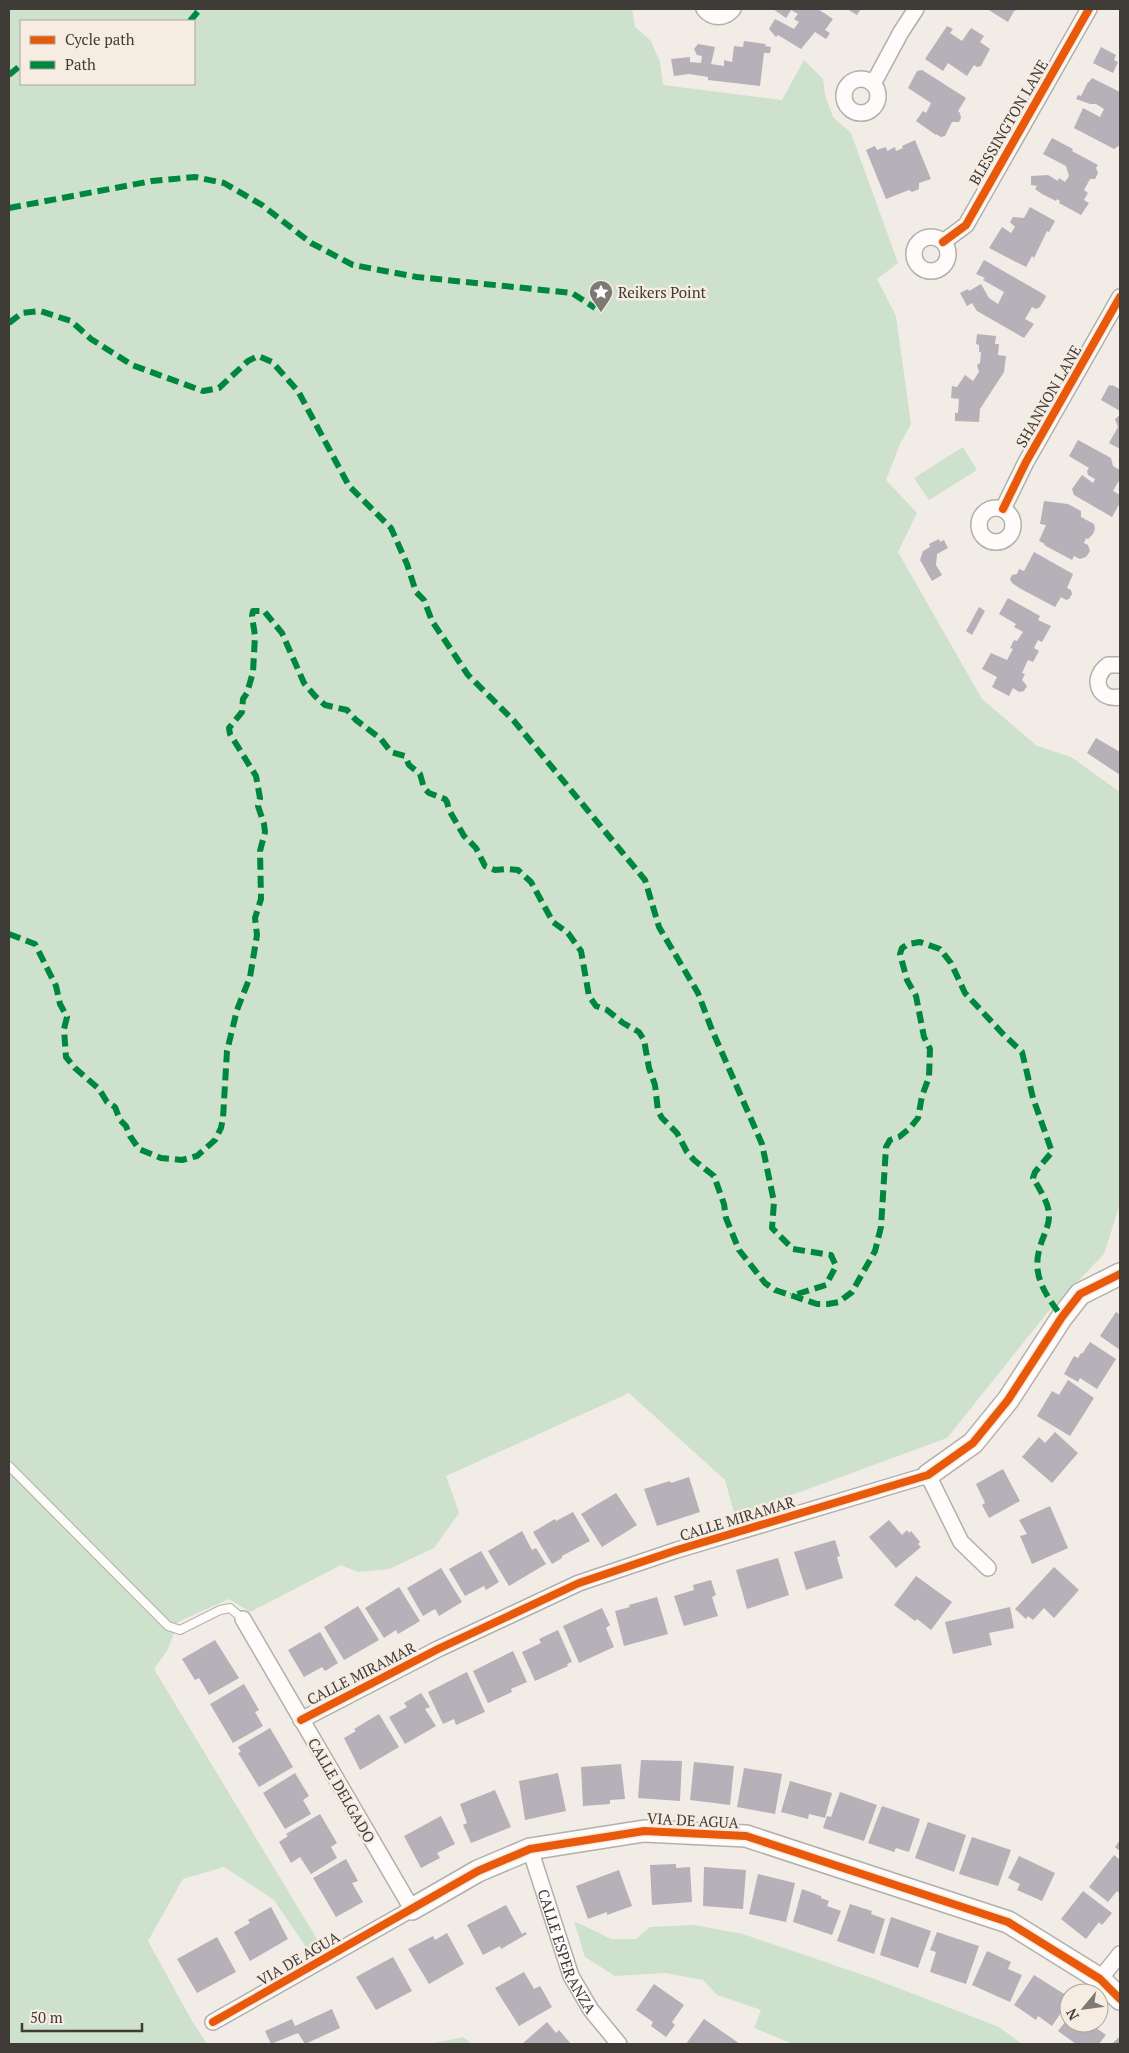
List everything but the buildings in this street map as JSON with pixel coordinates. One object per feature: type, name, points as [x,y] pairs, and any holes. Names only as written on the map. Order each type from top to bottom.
[{"type":"street","points":[[704,9],[712,16],[718,17],[725,16],[732,9]]},
{"type":"street","points":[[873,84],[901,32],[916,9]]},
{"type":"street","name":"BLESSINGTON LANE","points":[[943,242],[966,225],[1089,9]]},
{"type":"street","name":"SHANNON LANE","points":[[1003,509],[1026,462],[1120,297]]},
{"type":"street","points":[[1120,665],[1108,665],[1103,669],[1098,681],[1103,693],[1108,697],[1120,697]]},
{"type":"street","name":"CALLE MIRAMAR","points":[[301,1720],[438,1649],[579,1583],[677,1550],[928,1475],[973,1443],[1008,1400],[1062,1317],[1080,1294],[1120,1274]]},
{"type":"street","points":[[928,1475],[961,1542],[988,1568]]},
{"type":"street","name":"CALLE DELGADO","points":[[242,1619],[412,1909]]},
{"type":"street","name":"VIA DE AGUA","points":[[213,2022],[478,1871],[530,1849],[644,1831],[746,1836],[1008,1922],[1100,1979],[1120,1999]]},
{"type":"street","name":"CALLE ESPERANZA","points":[[530,1849],[571,1976],[590,2010],[619,2044]]},
{"type":"street","points":[[1100,1979],[1120,1954]]},
{"type":"lane","points":[[9,1466],[168,1626],[180,1630],[220,1610],[230,1608],[242,1619]]},
{"type":"green space","points":[[9,9],[632,9],[635,27],[651,41],[660,62],[663,85],[782,100],[804,60],[823,79],[825,95],[833,117],[851,133],[898,263],[877,279],[896,316],[911,424],[900,444],[886,480],[917,513],[898,552],[982,699],[1037,746],[1071,757],[1120,792],[1120,1204],[1104,1254],[1047,1313],[947,1438],[735,1516],[725,1480],[629,1393],[446,1476],[459,1513],[434,1548],[389,1569],[358,1572],[341,1565],[250,1612],[229,1599],[178,1622],[167,1651],[154,1669],[320,1944],[308,1950],[274,1900],[224,1867],[183,1879],[148,1941],[192,2021],[207,2044],[9,2044]]},
{"type":"green space","points":[[963,447],[977,470],[929,500],[914,478]]},
{"type":"green space","points":[[574,1921],[611,1939],[636,1939],[650,1927],[694,1925],[743,1934],[872,1978],[999,2027],[1022,2044],[793,2044],[754,2028],[761,2010],[717,1995],[703,1980],[665,1973],[615,1976],[585,1957]]},
{"type":"green space","points":[[463,2037],[472,2044],[430,2044]]},
{"type":"marked path","points":[[191,20],[200,9]]},
{"type":"marked path","points":[[9,75],[20,66]]},
{"type":"marked path","points":[[9,208],[152,181],[195,177],[224,183],[262,205],[311,243],[353,265],[417,277],[572,293],[595,308]]},
{"type":"marked path","points":[[9,323],[22,313],[40,311],[71,321],[91,339],[132,365],[203,391],[219,388],[248,361],[258,356],[272,362],[298,391],[349,486],[391,528],[407,564],[416,592],[424,600],[432,621],[468,675],[514,721],[645,880],[659,927],[698,993],[712,1030],[762,1144],[774,1202],[772,1228],[793,1249],[831,1255],[836,1266],[826,1285],[791,1296]]},
{"type":"marked path","points":[[9,934],[35,944],[56,986],[60,1004],[67,1017],[64,1029],[66,1057],[75,1068],[99,1089],[107,1102],[115,1107],[120,1120],[126,1126],[139,1149],[161,1158],[182,1160],[197,1156],[215,1140],[221,1128],[223,1118],[227,1051],[237,1010],[250,977],[257,935],[255,918],[261,899],[260,851],[265,832],[258,806],[260,798],[256,776],[230,734],[229,728],[242,712],[243,699],[247,693],[253,672],[255,636],[253,611],[264,611],[282,633],[304,683],[315,696],[325,705],[347,710],[356,720],[381,739],[391,752],[405,756],[409,765],[420,774],[424,788],[429,793],[445,799],[464,836],[476,848],[485,866],[495,870],[518,870],[531,882],[553,922],[568,933],[581,951],[589,996],[596,1006],[607,1010],[623,1023],[639,1032],[644,1040],[649,1068],[655,1085],[658,1111],[662,1118],[677,1133],[687,1152],[714,1176],[724,1204],[726,1218],[739,1250],[765,1283],[775,1290],[817,1304],[839,1302],[852,1292],[875,1251],[881,1227],[886,1147],[890,1140],[899,1137],[918,1118],[922,1096],[929,1077],[930,1049],[924,1037],[916,996],[907,980],[900,954],[902,948],[908,944],[920,942],[940,949],[951,963],[965,993],[1022,1052],[1033,1098],[1052,1152],[1035,1172],[1033,1178],[1045,1200],[1049,1213],[1037,1267],[1042,1285],[1062,1317]]},
{"type":"cycle path","points":[[943,242],[966,225],[1089,9]]},
{"type":"cycle path","points":[[1003,509],[1026,462],[1120,297]]},
{"type":"cycle path","points":[[301,1720],[438,1649],[579,1583],[677,1550],[928,1475],[973,1443],[1008,1400],[1062,1317],[1080,1294],[1120,1274]]},
{"type":"cycle path","points":[[213,2022],[478,1871],[530,1849],[644,1831],[746,1836],[1008,1922],[1100,1979],[1120,1999]]},
{"type":"place","name":"Reikers Point","points":[[601,313]]}]
